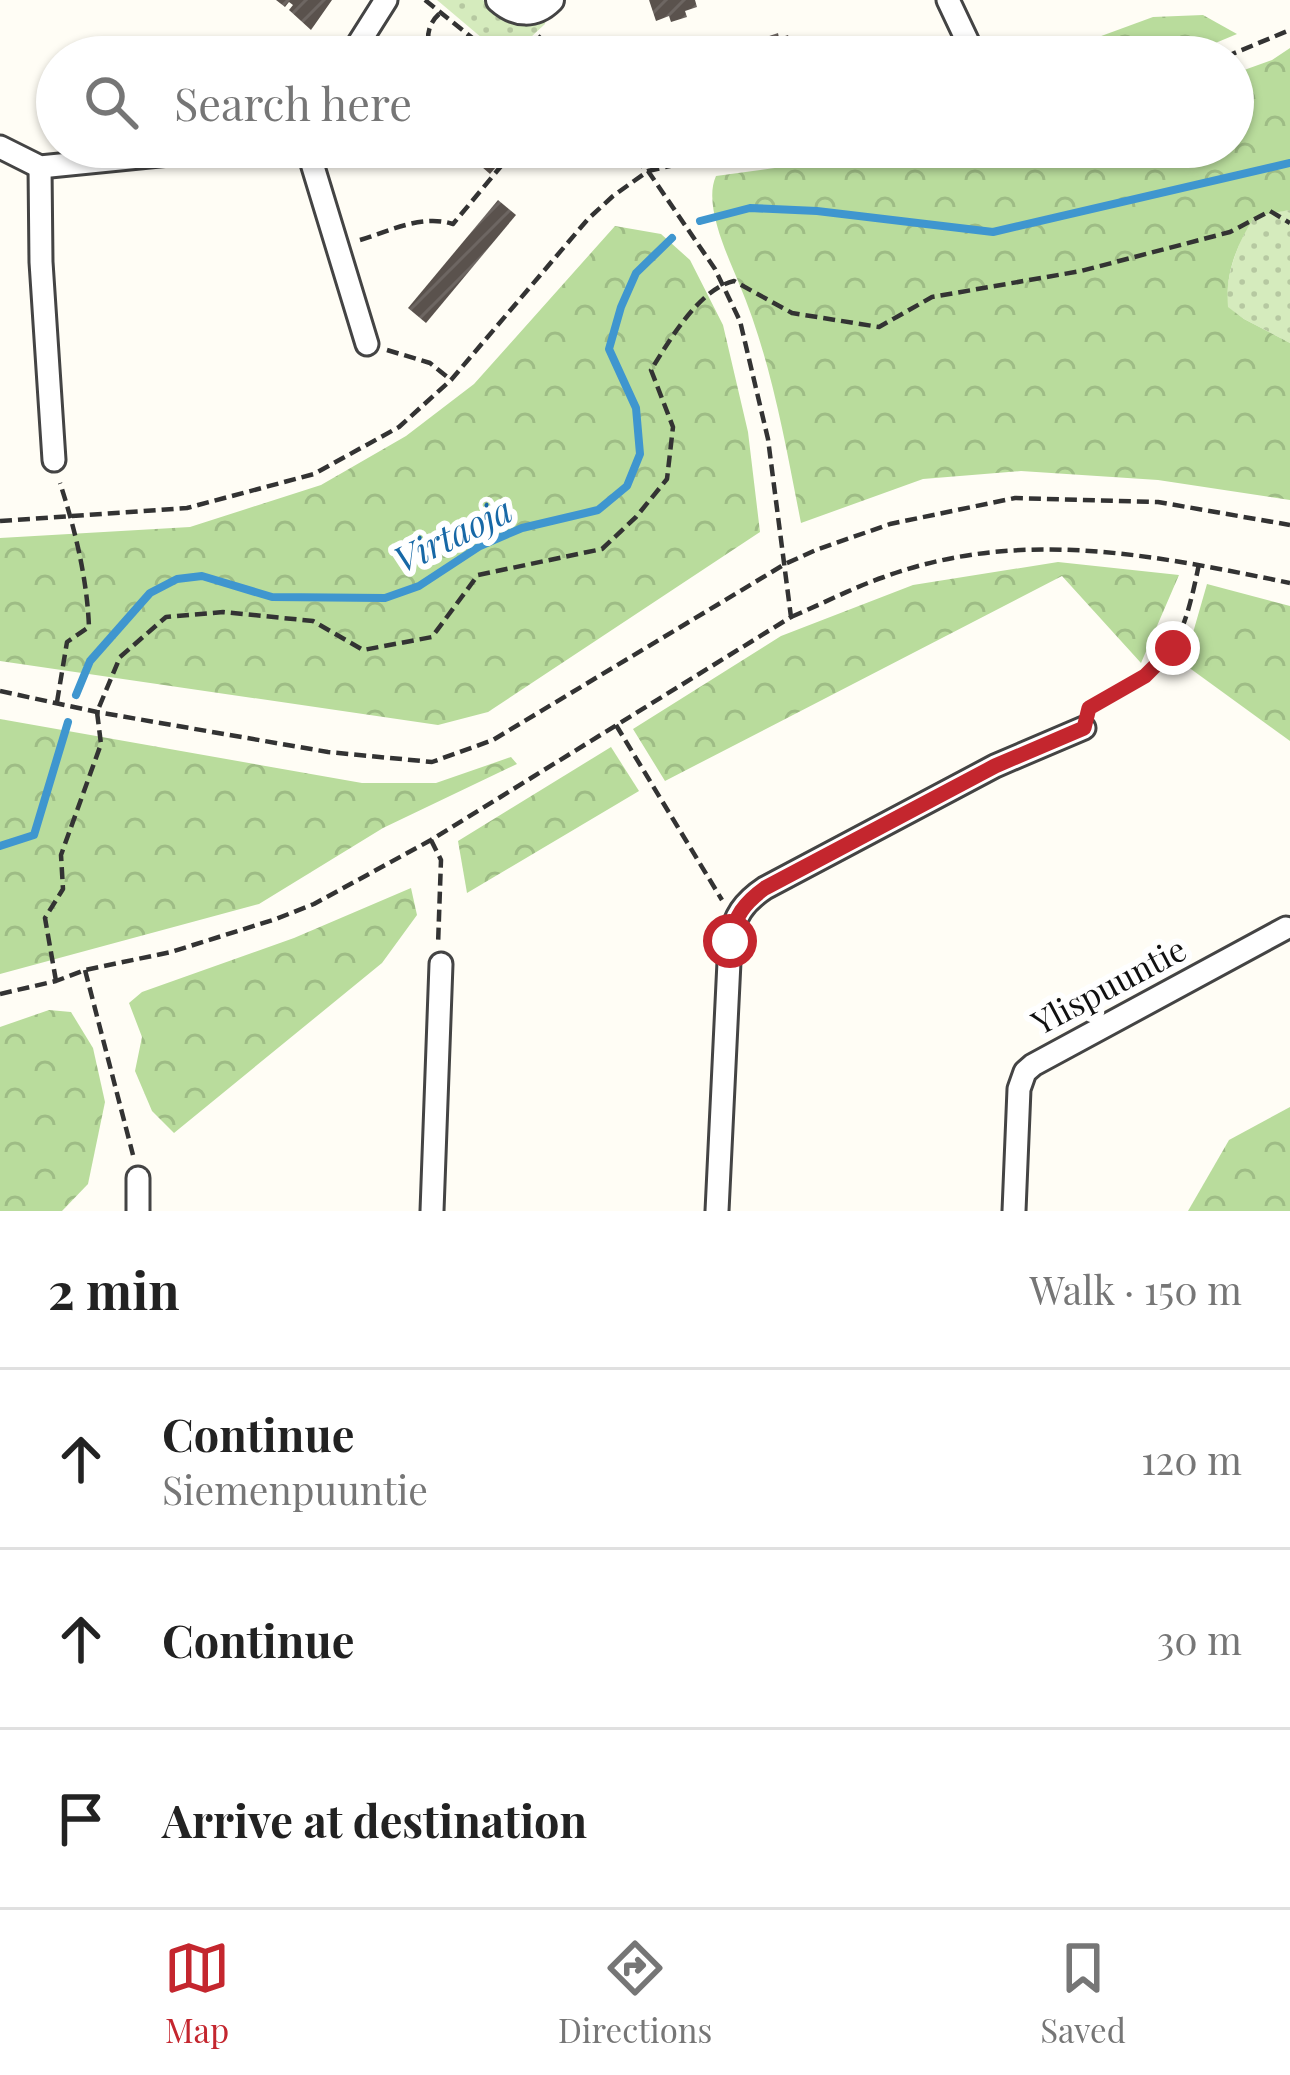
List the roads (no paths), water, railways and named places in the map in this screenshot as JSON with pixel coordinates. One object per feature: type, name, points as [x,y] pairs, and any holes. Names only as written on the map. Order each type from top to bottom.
[{"type":"street","points":[[363,36],[386,0]]},
{"type":"street","points":[[499,0],[519,12],[539,9],[550,0]]},
{"type":"street","points":[[948,0],[965,36]]},
{"type":"street","points":[[0,147],[36,165]]},
{"type":"street","points":[[40,168],[54,460]]},
{"type":"street","points":[[314,168],[367,344]]},
{"type":"street","points":[[717,1211],[730,941],[744,905],[765,888],[995,766],[1084,728]]},
{"type":"street","name":"Ylispuuntie","points":[[1014,1211],[1019,1089],[1025,1072],[1286,928]]},
{"type":"street","points":[[431,1211],[441,964]]},
{"type":"street","points":[[138,1178],[138,1211]]},
{"type":"waterway","name":"Virtaoja","points":[[700,221],[750,208],[993,232],[1290,163]]},
{"type":"waterway","name":"Virtaoja","points":[[76,695],[90,661],[150,593],[177,579],[202,576],[272,597],[385,598],[419,586],[480,546],[522,528],[598,510],[627,486],[640,454],[636,408],[609,349],[636,273],[672,238]]},
{"type":"waterway","name":"Virtaoja","points":[[0,846],[34,835],[68,722]]}]
